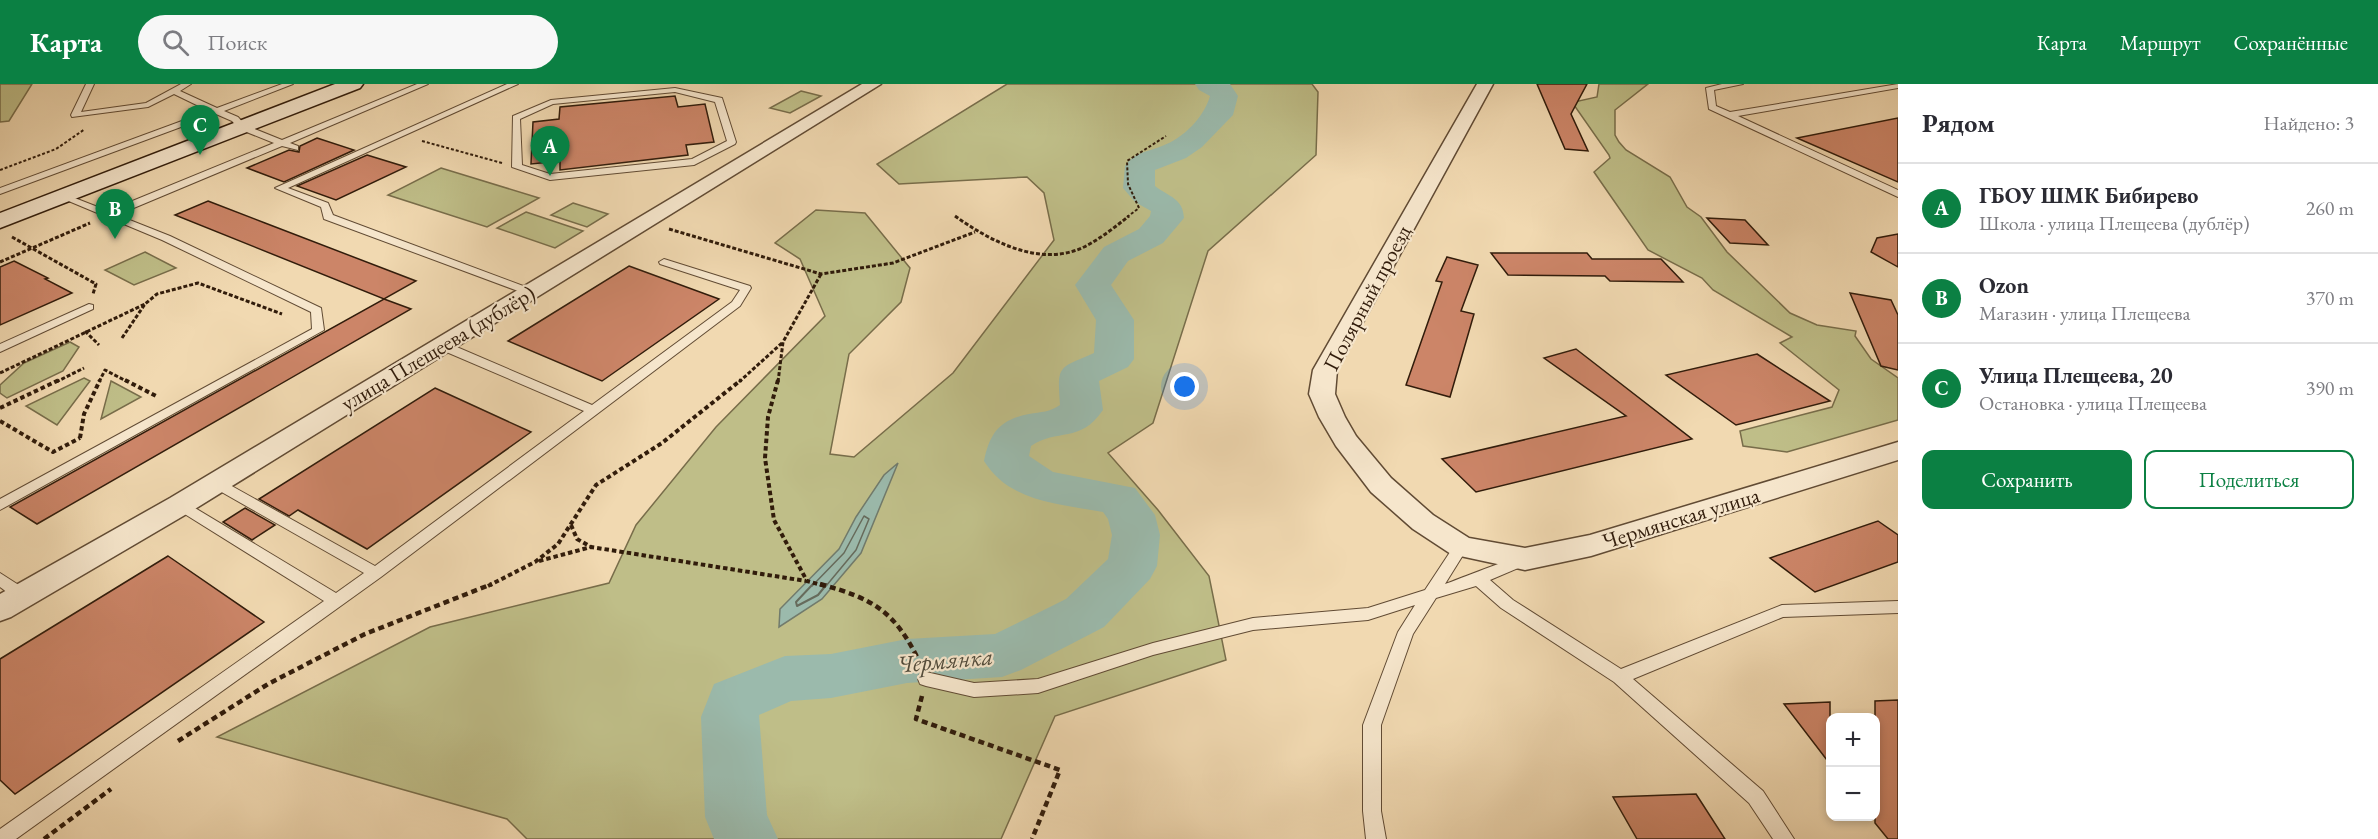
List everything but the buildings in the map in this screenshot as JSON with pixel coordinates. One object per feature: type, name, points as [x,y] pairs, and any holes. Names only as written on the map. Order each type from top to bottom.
[{"type":"main road","points":[[4,229],[64,197],[353,84]]},
{"type":"street","name":"улица Плещеева (дублёр)","points":[[0,609],[180,505],[873,84]]},
{"type":"street","name":"Полярный проезд","points":[[1461,547],[1423,522],[1382,485],[1346,440],[1322,394],[1325,370],[1334,351],[1485,84]]},
{"type":"street","name":"Чермянская улица","points":[[1461,547],[1525,559],[1591,545],[1898,451]]},
{"type":"lane","points":[[90,84],[75,115],[148,105],[187,84]]},
{"type":"lane","points":[[0,190],[289,84]]},
{"type":"lane","points":[[107,215],[424,84]]},
{"type":"lane","points":[[513,84],[279,188],[325,205],[328,217],[530,292]]},
{"type":"lane","points":[[605,84],[606,97]]},
{"type":"lane","points":[[1739,84],[1710,88],[1712,107],[1898,194]]},
{"type":"lane","points":[[1729,115],[1898,86]]},
{"type":"lane","points":[[173,90],[235,119],[242,127],[295,148]]},
{"type":"lane","points":[[675,90],[705,95],[719,100],[732,142],[694,162],[550,177],[517,167],[516,118],[551,102],[675,90]]},
{"type":"lane","points":[[319,156],[334,162]]},
{"type":"lane","points":[[0,505],[318,330],[317,310],[166,238],[64,197]]},
{"type":"lane","points":[[1,839],[376,573],[736,304],[746,288],[664,262]]},
{"type":"lane","points":[[0,348],[89,307]]},
{"type":"lane","points":[[441,345],[594,411]]},
{"type":"lane","points":[[216,483],[376,573]]},
{"type":"lane","points":[[180,505],[336,601]]},
{"type":"lane","points":[[1376,839],[1372,811],[1372,725],[1406,632],[1461,547]]},
{"type":"lane","points":[[926,679],[974,690],[1038,686],[1153,648],[1252,624],[1368,614],[1479,579],[1525,559]]},
{"type":"lane","points":[[0,579],[24,595]]},
{"type":"lane","points":[[1479,579],[1507,604],[1620,677],[1756,797],[1784,839]]},
{"type":"lane","points":[[1620,677],[1782,611],[1898,607]]},
{"type":"path","points":[[0,170],[52,151],[76,138],[102,111]]},
{"type":"path","points":[[399,134],[517,167]]},
{"type":"path","points":[[955,216],[975,232],[1015,249],[1044,254],[1078,250],[1139,208],[1128,184],[1127,161],[1166,136]]},
{"type":"path","points":[[0,262],[107,215]]},
{"type":"path","points":[[645,222],[821,274],[893,263],[975,232]]},
{"type":"path","points":[[4,229],[96,284],[89,307]]},
{"type":"path","points":[[173,744],[268,684],[365,634],[498,582],[535,562],[558,544],[596,485],[662,443],[729,391],[783,342],[821,274]]},
{"type":"path","points":[[0,373],[145,304],[157,294],[198,283],[291,318]]},
{"type":"path","points":[[122,338],[145,304]]},
{"type":"path","points":[[79,328],[99,345]]},
{"type":"path","points":[[783,342],[777,387],[768,417],[765,458],[774,520],[807,581]]},
{"type":"path","points":[[0,408],[84,368]]},
{"type":"path","points":[[80,438],[84,414],[105,370],[158,397]]},
{"type":"path","points":[[148,402],[168,392]]},
{"type":"path","points":[[0,421],[53,452],[90,433]]},
{"type":"path","points":[[571,524],[577,539],[591,547],[807,581],[859,594],[891,613],[913,647]]},
{"type":"path","points":[[535,562],[591,547]]},
{"type":"path","points":[[926,679],[916,718],[1060,770],[1032,839]]},
{"type":"path","points":[[44,839],[118,784]]},
{"type":"shaded area","points":[[0,84],[32,84],[9,121],[0,122]]},
{"type":"shaded area","points":[[1007,84],[1312,84],[1318,92],[1316,155],[1208,251],[1153,423],[1108,453],[1158,510],[1209,576],[1226,660],[1055,716],[1001,839],[527,839],[507,819],[217,737],[430,627],[609,583],[636,525],[716,427],[825,316],[800,259],[775,243],[816,210],[865,213],[910,268],[901,302],[849,354],[830,454],[854,457],[953,373],[1054,240],[1044,193],[1027,177],[899,184],[877,164]]},
{"type":"shaded area","points":[[1599,84],[1648,84],[1615,110],[1615,135],[1619,142],[1626,150],[1670,177],[1687,207],[1701,217],[1727,252],[1790,313],[1817,325],[1856,331],[1855,336],[1871,359],[1898,378],[1898,420],[1787,452],[1743,446],[1740,431],[1832,407],[1839,390],[1780,343],[1792,337],[1713,290],[1702,278],[1648,250],[1594,172],[1610,158],[1574,105],[1574,102],[1597,97]]},
{"type":"shaded area","points":[[801,91],[821,96],[790,113],[770,108]]},
{"type":"shaded area","points":[[441,168],[539,198],[487,227],[388,195]]},
{"type":"shaded area","points":[[573,203],[608,214],[587,227],[551,215]]},
{"type":"shaded area","points":[[526,212],[583,231],[555,248],[497,228]]},
{"type":"shaded area","points":[[145,252],[176,268],[134,285],[105,270]]},
{"type":"shaded area","points":[[70,342],[79,347],[63,371],[7,398],[0,393],[0,385],[24,363]]},
{"type":"shaded area","points":[[84,378],[90,381],[57,425],[26,406]]},
{"type":"shaded area","points":[[111,381],[141,397],[101,419]]},
{"type":"water","points":[[898,463],[861,553],[822,599],[779,627],[780,609],[839,549],[856,517],[884,475]]},
{"type":"waterway","name":"Чермянка","points":[[746,839],[736,817],[730,717],[734,701],[785,679],[831,676],[907,661],[1002,655],[1085,613],[1132,566],[1136,535],[1131,515],[1118,499],[1040,485],[1006,461],[1010,440],[1028,428],[1064,423],[1082,410],[1078,375],[1114,359],[1115,320],[1093,285],[1116,254],[1151,236],[1167,218],[1167,207],[1146,195],[1139,188],[1140,166],[1151,159],[1175,152],[1192,141],[1219,115],[1224,96],[1221,90],[1208,84]]},
{"type":"place","name":"Улица Плещеева, 20","points":[[200,155]]},
{"type":"place","name":"ГБОУ ШМК Бибирево","points":[[550,176]]},
{"type":"place","name":"Ozon","points":[[115,239]]}]
